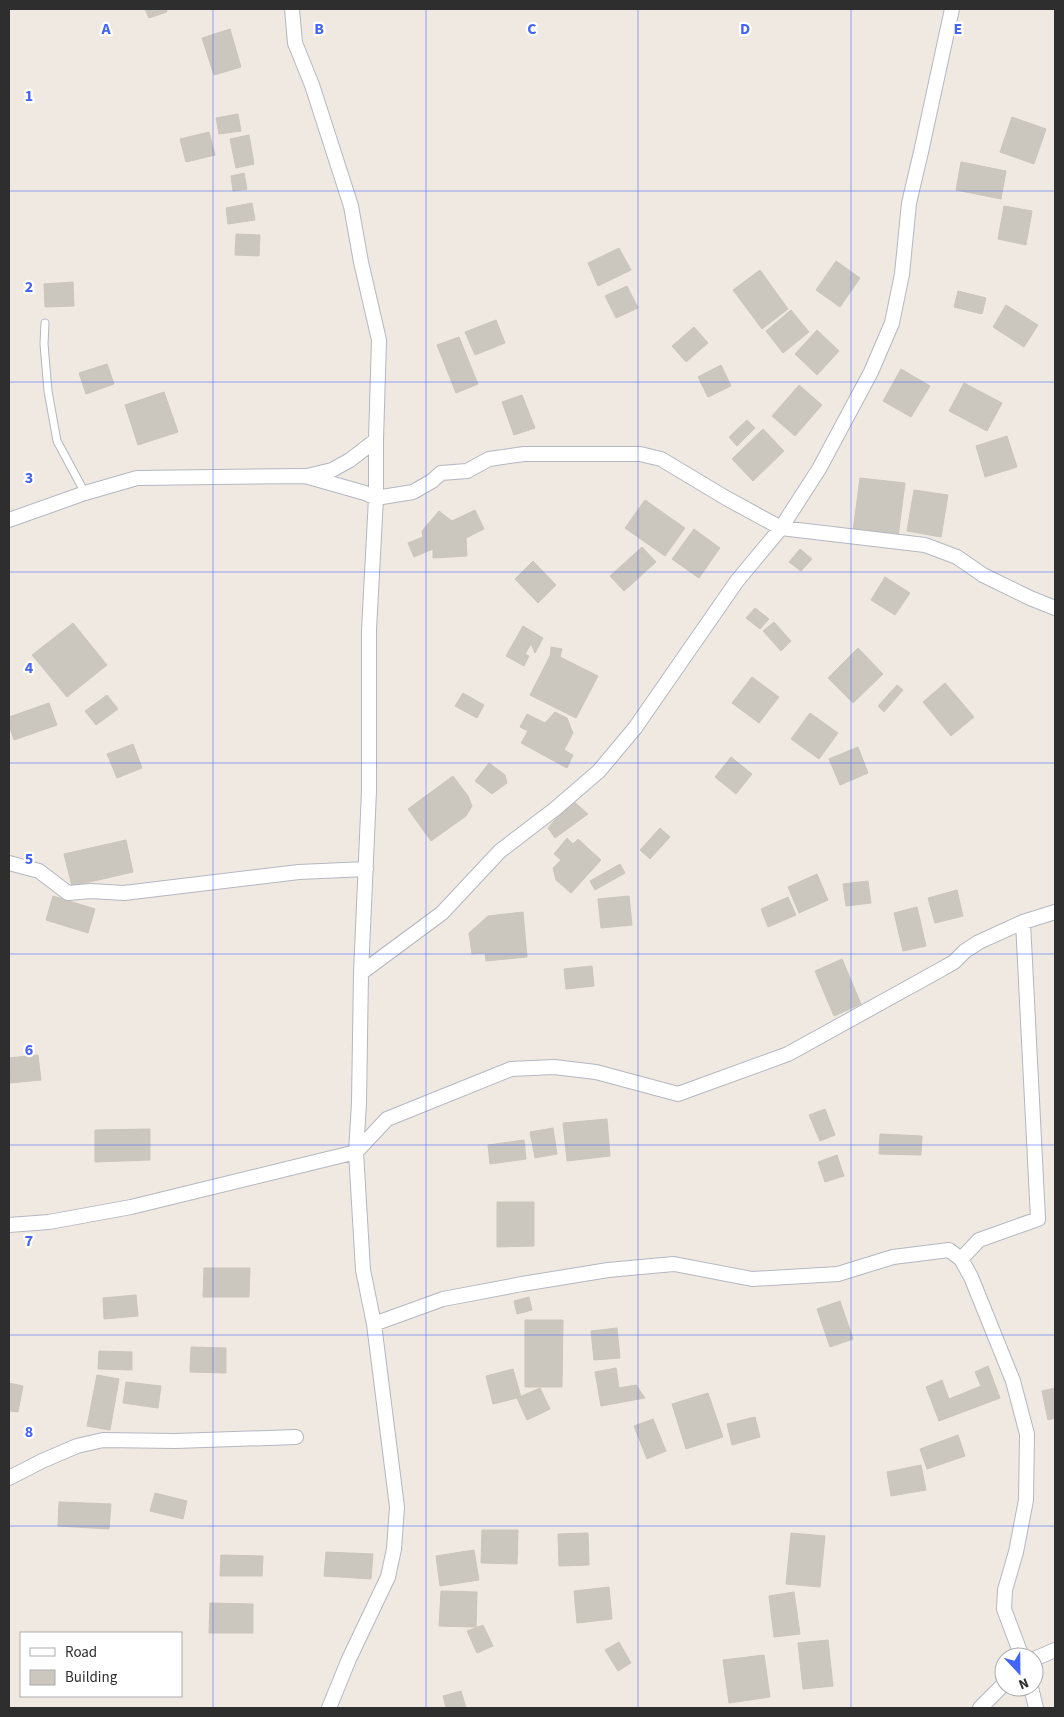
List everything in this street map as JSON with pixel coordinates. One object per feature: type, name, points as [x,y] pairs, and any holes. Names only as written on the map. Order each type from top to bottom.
[{"type":"street","points":[[292,9],[296,43],[312,84],[351,206],[361,262],[379,340],[376,498],[370,630],[369,791],[356,1152],[363,1270],[374,1324],[397,1507],[394,1549],[388,1577],[349,1659],[329,1708]]},
{"type":"street","points":[[361,972],[442,913],[500,850],[555,809],[599,771],[635,728],[737,581],[781,528],[824,460],[871,372],[892,323],[902,274],[909,203],[952,9]]},
{"type":"street","points":[[9,520],[85,493],[137,478],[305,476],[332,470],[350,460],[376,440]]},
{"type":"street","points":[[305,476],[365,493],[376,498],[413,492],[432,481],[441,472],[467,471],[489,459],[524,454],[640,454],[661,459],[781,528],[925,545],[957,556],[983,575],[1055,608]]},
{"type":"street","points":[[9,863],[39,871],[68,893],[91,891],[124,893],[299,872],[366,868]]},
{"type":"street","points":[[9,1226],[49,1222],[130,1207],[356,1152],[386,1119],[511,1068],[554,1067],[596,1072],[678,1094],[788,1054],[954,962],[965,950],[978,942],[1023,922],[1055,912]]},
{"type":"street","points":[[961,1259],[979,1240],[1038,1219],[1023,922]]},
{"type":"street","points":[[374,1324],[443,1299],[608,1270],[674,1264],[752,1279],[838,1274],[893,1256],[949,1250],[961,1259],[971,1276],[1013,1381],[1027,1434],[1026,1500],[1016,1552],[1005,1590],[1004,1609],[1018,1647]]},
{"type":"street","points":[[9,1478],[77,1446],[104,1440],[176,1441],[296,1436]]},
{"type":"street","points":[[980,1708],[994,1694]]},
{"type":"lane","points":[[45,323],[44,344],[48,391],[57,441],[85,493]]},
{"type":"building","points":[[145,9],[166,9],[167,12],[149,18]]},
{"type":"building","points":[[230,29],[241,67],[214,75],[202,38]]},
{"type":"building","points":[[238,114],[241,131],[219,134],[216,118]]},
{"type":"building","points":[[1012,117],[1046,129],[1034,164],[1000,152]]},
{"type":"building","points":[[209,132],[215,155],[186,162],[180,139]]},
{"type":"building","points":[[249,135],[254,164],[236,168],[230,139]]},
{"type":"building","points":[[961,162],[1006,171],[1001,199],[956,190]]},
{"type":"building","points":[[244,173],[247,189],[233,191],[231,176]]},
{"type":"building","points":[[252,203],[255,220],[228,224],[226,208]]},
{"type":"building","points":[[1004,206],[1032,211],[1026,245],[998,239]]},
{"type":"building","points":[[236,234],[260,235],[259,256],[235,255]]},
{"type":"building","points":[[619,248],[631,270],[598,286],[588,263]]},
{"type":"building","points":[[836,261],[860,278],[840,307],[816,290]]},
{"type":"building","points":[[760,270],[788,309],[762,329],[733,290]]},
{"type":"building","points":[[73,282],[74,306],[45,307],[44,284]]},
{"type":"building","points":[[627,286],[638,308],[616,318],[605,296]]},
{"type":"building","points":[[958,291],[986,298],[982,314],[954,307]]},
{"type":"building","points":[[1006,305],[1038,325],[1024,347],[993,327]]},
{"type":"building","points":[[791,310],[809,332],[783,353],[766,331]]},
{"type":"building","points":[[496,320],[505,343],[475,355],[465,332]]},
{"type":"building","points":[[694,327],[708,343],[686,362],[672,346]]},
{"type":"building","points":[[817,330],[839,351],[817,375],[795,354]]},
{"type":"building","points":[[459,337],[478,384],[456,393],[437,345]]},
{"type":"building","points":[[107,364],[114,384],[86,394],[79,373]]},
{"type":"building","points":[[721,365],[731,386],[708,397],[698,377]]},
{"type":"building","points":[[901,369],[930,386],[911,417],[883,401]]},
{"type":"building","points":[[964,383],[1002,403],[987,431],[949,411]]},
{"type":"building","points":[[799,385],[822,405],[795,436],[772,416]]},
{"type":"building","points":[[164,392],[178,432],[138,445],[125,405]]},
{"type":"building","points":[[522,395],[535,428],[514,435],[502,402]]},
{"type":"building","points":[[747,420],[755,428],[737,446],[729,437]]},
{"type":"building","points":[[763,429],[784,451],[753,481],[732,459]]},
{"type":"building","points":[[1007,436],[1017,467],[985,477],[976,446]]},
{"type":"building","points":[[860,478],[905,483],[898,537],[853,531]]},
{"type":"building","points":[[914,490],[948,495],[941,537],[907,531]]},
{"type":"building","points":[[645,500],[685,528],[665,556],[625,528]]},
{"type":"building","points":[[475,510],[484,529],[466,538],[467,556],[433,558],[433,549],[414,557],[408,543],[423,537],[422,531],[439,511],[452,521]]},
{"type":"building","points":[[694,529],[720,548],[699,578],[672,559]]},
{"type":"building","points":[[642,547],[656,562],[624,591],[610,576]]},
{"type":"building","points":[[800,549],[812,559],[801,571],[789,562]]},
{"type":"building","points":[[533,561],[556,585],[538,603],[515,579]]},
{"type":"building","points":[[885,577],[910,593],[895,615],[871,600]]},
{"type":"building","points":[[755,608],[769,619],[760,629],[746,618]]},
{"type":"building","points":[[774,622],[791,641],[781,651],[763,631]]},
{"type":"building","points":[[73,623],[107,665],[67,697],[32,655]]},
{"type":"building","points":[[523,626],[543,638],[535,653],[531,644],[525,654],[529,656],[524,666],[506,656]]},
{"type":"building","points":[[551,647],[562,649],[560,657],[598,676],[576,718],[530,695],[550,656]]},
{"type":"building","points":[[858,648],[883,674],[853,703],[828,678]]},
{"type":"building","points":[[752,677],[779,697],[759,723],[732,703]]},
{"type":"building","points":[[945,683],[974,717],[951,736],[923,702]]},
{"type":"building","points":[[897,685],[903,690],[884,712],[878,706]]},
{"type":"building","points":[[463,693],[484,705],[477,718],[455,706]]},
{"type":"building","points":[[107,695],[118,709],[96,725],[85,711]]},
{"type":"building","points":[[49,703],[57,725],[14,740],[9,725],[9,717]]},
{"type":"building","points":[[555,712],[567,718],[573,733],[564,750],[573,755],[567,768],[521,743],[528,731],[520,727],[527,714],[545,723]]},
{"type":"building","points":[[810,713],[838,733],[819,759],[791,739]]},
{"type":"building","points":[[133,744],[142,768],[117,778],[107,754]]},
{"type":"building","points":[[858,747],[868,773],[840,785],[829,759]]},
{"type":"building","points":[[731,757],[752,774],[736,794],[715,777]]},
{"type":"building","points":[[489,763],[505,775],[507,783],[492,794],[475,781]]},
{"type":"building","points":[[453,776],[468,796],[472,806],[466,816],[431,841],[408,809]]},
{"type":"building","points":[[572,800],[588,814],[555,838],[548,828]]},
{"type":"building","points":[[660,828],[670,837],[650,859],[640,850]]},
{"type":"building","points":[[567,838],[573,844],[578,839],[601,860],[571,893],[556,880],[553,868],[561,860],[554,854]]},
{"type":"building","points":[[126,840],[133,872],[72,886],[64,854]]},
{"type":"building","points":[[620,864],[625,873],[595,890],[590,881]]},
{"type":"building","points":[[817,874],[828,900],[799,913],[788,887]]},
{"type":"building","points":[[868,881],[871,903],[846,906],[843,884]]},
{"type":"building","points":[[957,890],[963,916],[935,923],[928,898]]},
{"type":"building","points":[[53,896],[95,909],[88,933],[46,920]]},
{"type":"building","points":[[629,896],[632,925],[601,928],[598,899]]},
{"type":"building","points":[[788,897],[796,915],[768,927],[761,909]]},
{"type":"building","points":[[917,907],[926,946],[903,951],[894,913]]},
{"type":"building","points":[[523,912],[527,957],[486,961],[485,953],[472,954],[469,933],[488,916]]},
{"type":"building","points":[[842,959],[861,1004],[834,1016],[815,971]]},
{"type":"building","points":[[592,966],[594,986],[566,989],[564,969]]},
{"type":"building","points":[[38,1055],[41,1080],[10,1083],[9,1058]]},
{"type":"building","points":[[825,1109],[835,1135],[820,1141],[809,1115]]},
{"type":"building","points":[[607,1119],[610,1156],[567,1161],[563,1123]]},
{"type":"building","points":[[553,1128],[557,1154],[535,1158],[530,1132]]},
{"type":"building","points":[[150,1129],[150,1160],[95,1162],[95,1130]]},
{"type":"building","points":[[880,1134],[922,1136],[921,1155],[879,1154]]},
{"type":"building","points":[[524,1140],[526,1159],[490,1164],[488,1145]]},
{"type":"building","points":[[837,1155],[844,1176],[825,1182],[818,1162]]},
{"type":"building","points":[[497,1202],[534,1202],[534,1246],[497,1247]]},
{"type":"building","points":[[204,1268],[250,1268],[249,1297],[203,1297]]},
{"type":"building","points":[[136,1295],[138,1316],[104,1319],[103,1298]]},
{"type":"building","points":[[529,1297],[532,1310],[517,1314],[514,1301]]},
{"type":"building","points":[[840,1301],[853,1339],[830,1347],[817,1309]]},
{"type":"building","points":[[525,1320],[563,1320],[562,1387],[525,1387]]},
{"type":"building","points":[[617,1328],[620,1358],[594,1360],[591,1331]]},
{"type":"building","points":[[191,1347],[226,1348],[226,1373],[190,1372]]},
{"type":"building","points":[[99,1351],[132,1352],[132,1370],[98,1369]]},
{"type":"building","points":[[988,1366],[1000,1398],[939,1421],[926,1387],[942,1380],[949,1399],[981,1386],[975,1372]]},
{"type":"building","points":[[616,1368],[619,1388],[636,1385],[645,1398],[601,1406],[595,1372]]},
{"type":"building","points":[[513,1369],[521,1397],[493,1404],[486,1376]]},
{"type":"building","points":[[97,1375],[119,1379],[110,1430],[87,1426]]},
{"type":"building","points":[[126,1382],[161,1386],[158,1408],[123,1403]]},
{"type":"building","points":[[9,1383],[23,1386],[18,1412],[9,1411]]},
{"type":"building","points":[[540,1388],[550,1409],[527,1420],[517,1398]]},
{"type":"building","points":[[1055,1388],[1055,1418],[1048,1420],[1042,1391]]},
{"type":"building","points":[[708,1393],[723,1437],[686,1449],[672,1404]]},
{"type":"building","points":[[755,1417],[760,1437],[732,1445],[727,1424]]},
{"type":"building","points":[[653,1419],[666,1451],[647,1459],[634,1426]]},
{"type":"building","points":[[958,1435],[965,1456],[927,1469],[920,1449]]},
{"type":"building","points":[[921,1465],[926,1490],[891,1496],[887,1472]]},
{"type":"building","points":[[155,1493],[187,1501],[183,1519],[150,1511]]},
{"type":"building","points":[[59,1502],[111,1504],[109,1529],[58,1526]]},
{"type":"building","points":[[482,1530],[518,1530],[517,1564],[481,1563]]},
{"type":"building","points":[[588,1533],[589,1565],[559,1566],[558,1534]]},
{"type":"building","points":[[791,1533],[825,1536],[820,1587],[786,1584]]},
{"type":"building","points":[[474,1550],[479,1580],[440,1586],[436,1556]]},
{"type":"building","points":[[326,1552],[373,1554],[371,1579],[324,1576]]},
{"type":"building","points":[[221,1555],[263,1556],[262,1576],[220,1576]]},
{"type":"building","points":[[609,1587],[612,1619],[577,1623],[574,1591]]},
{"type":"building","points":[[441,1591],[477,1592],[476,1627],[439,1626]]},
{"type":"building","points":[[794,1592],[800,1634],[774,1637],[769,1596]]},
{"type":"building","points":[[210,1603],[253,1604],[253,1633],[209,1633]]},
{"type":"building","points":[[483,1625],[493,1646],[477,1653],[467,1631]]},
{"type":"building","points":[[828,1640],[833,1686],[803,1689],[798,1643]]},
{"type":"building","points":[[619,1642],[631,1663],[618,1671],[605,1650]]},
{"type":"building","points":[[764,1655],[770,1697],[729,1703],[723,1660]]},
{"type":"building","points":[[461,1691],[466,1708],[446,1708],[443,1696]]}]
